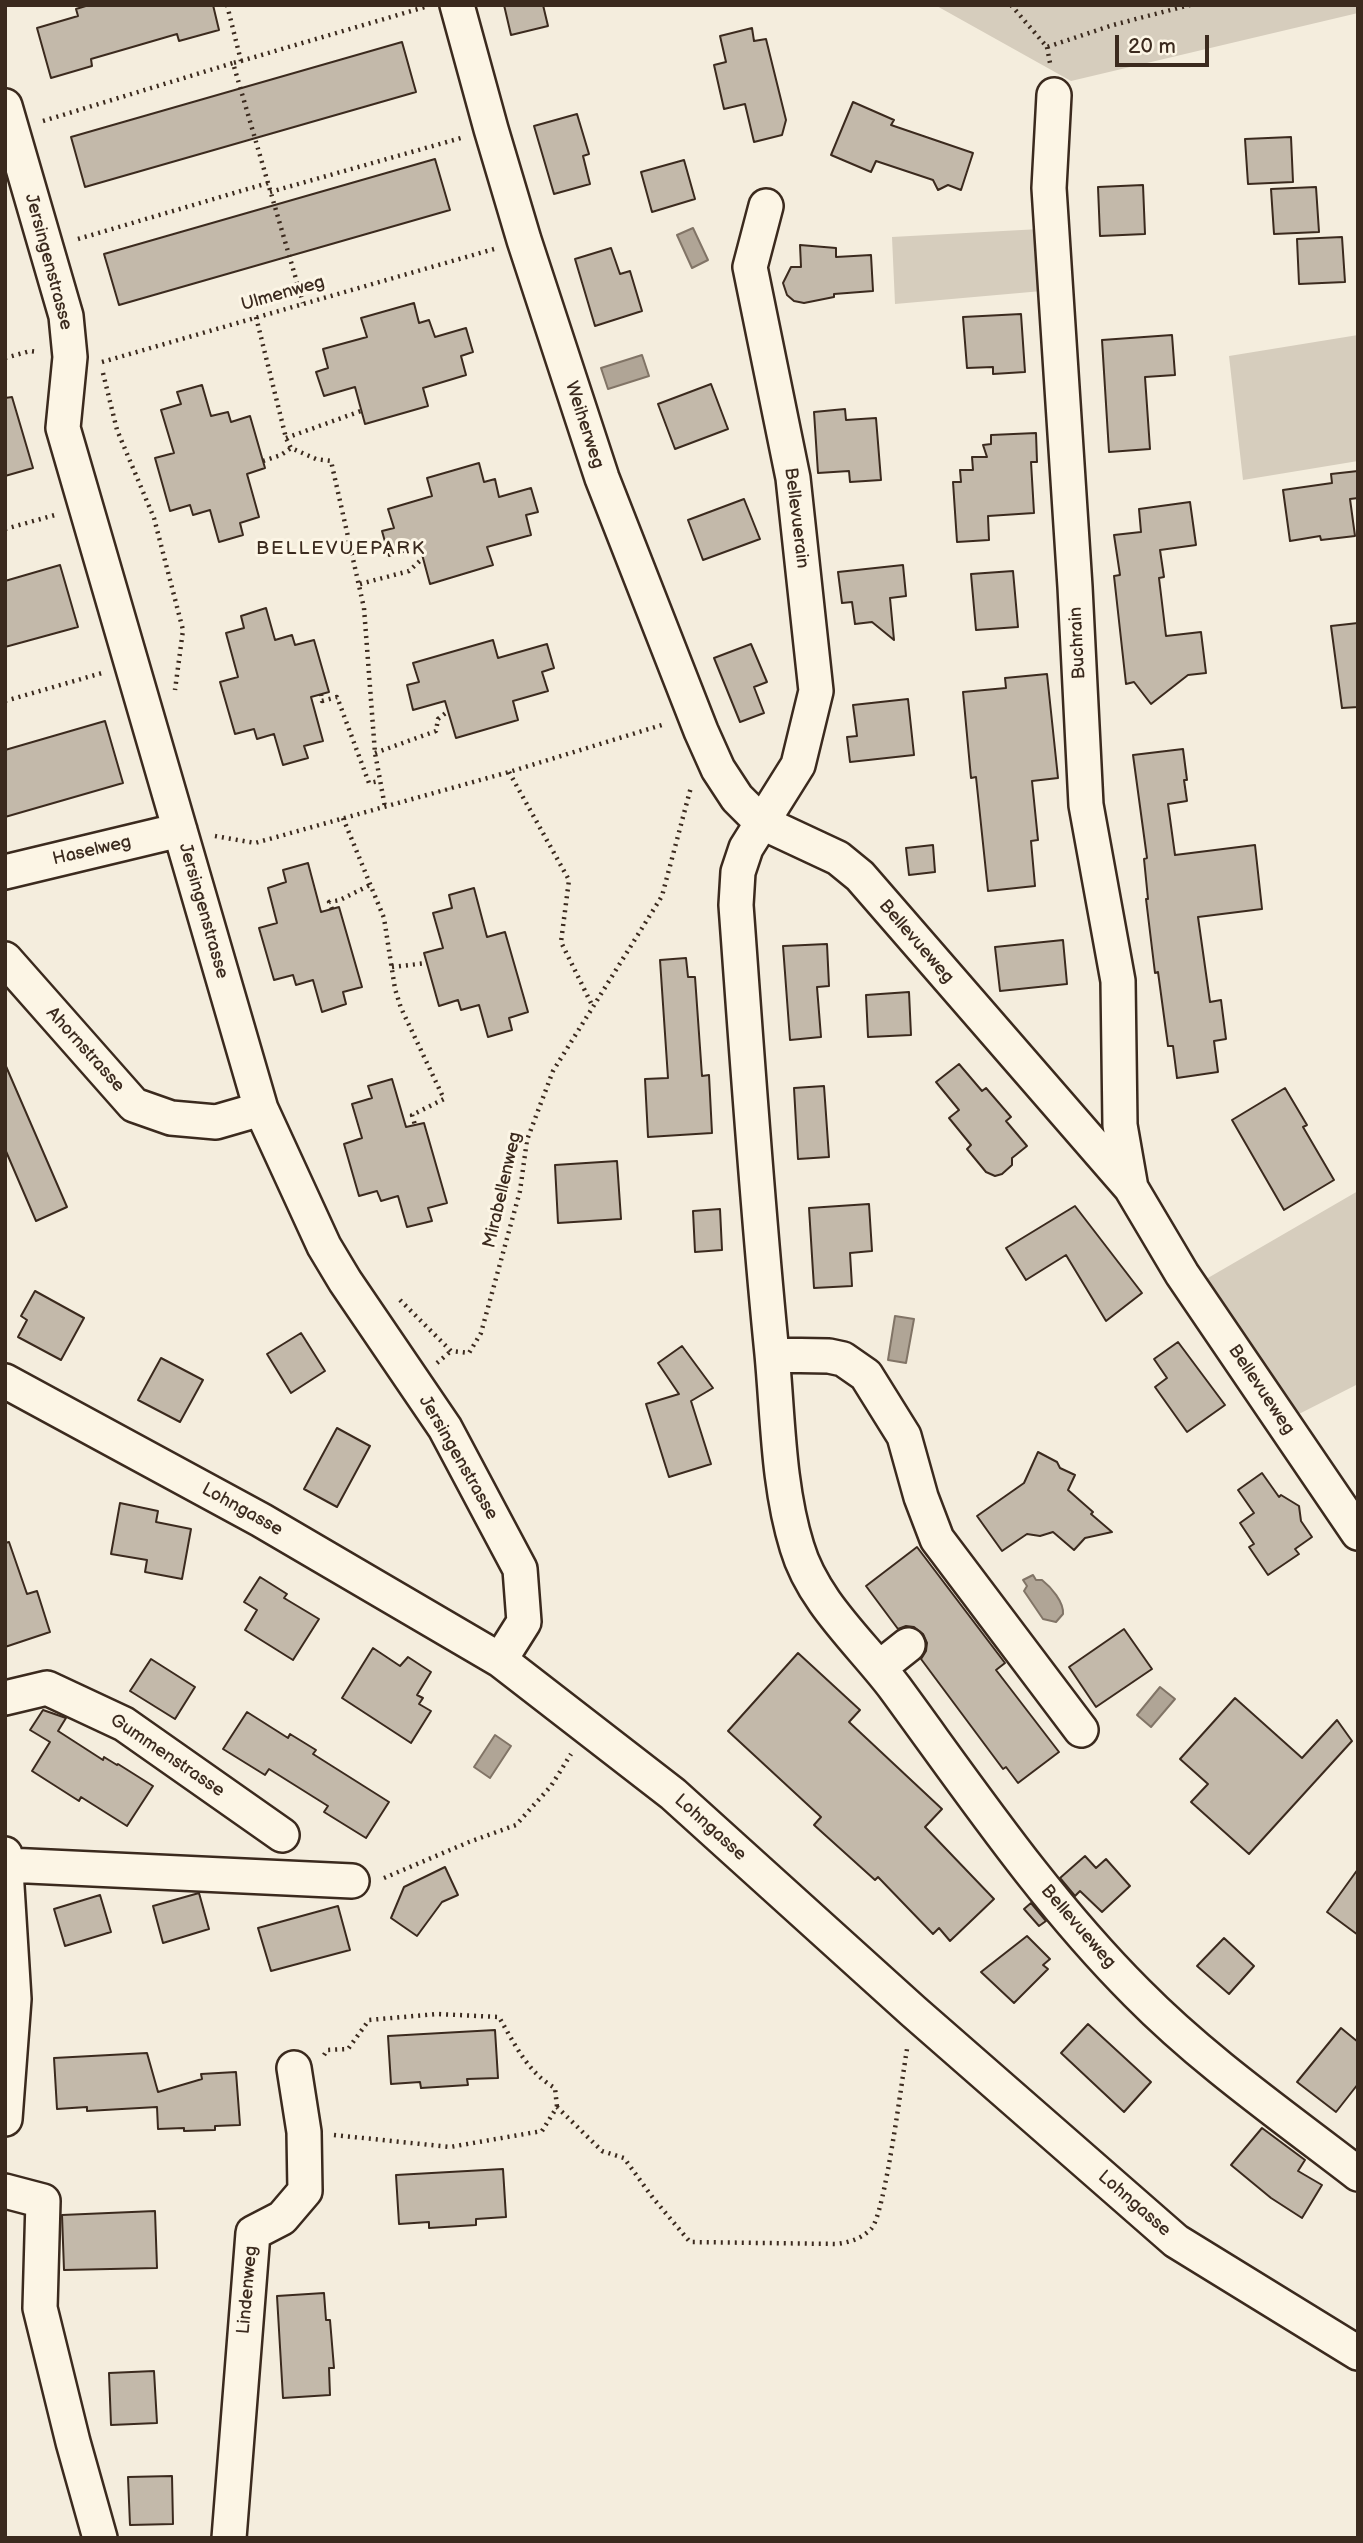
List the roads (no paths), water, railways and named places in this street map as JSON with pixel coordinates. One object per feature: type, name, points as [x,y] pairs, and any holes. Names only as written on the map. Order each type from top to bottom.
[{"type":"street","name":"Weiherweg","points":[[457,5],[524,240],[602,478],[718,769],[737,799],[761,822]]},
{"type":"street","name":"Buchrain","points":[[1054,95],[1049,188],[1086,805],[1118,981],[1120,1125],[1131,1188]]},
{"type":"street","name":"Jersingenstrasse","points":[[5,106],[66,316],[70,357],[63,428],[261,1108],[324,1246],[445,1429],[520,1569],[524,1622],[500,1660]]},
{"type":"street","name":"Bellevuerain","points":[[761,822],[797,765],[816,691],[793,478],[750,267],[766,206]]},
{"type":"street","name":"Bellevueweg","points":[[1358,1533],[1182,1274],[1131,1188],[860,876],[838,858],[761,822],[746,848],[738,872],[736,905],[762,1258],[782,1470],[797,1550],[809,1578],[1033,1876],[1087,1940],[1138,1995],[1222,2069],[1358,2174]]},
{"type":"street","name":"Haselweg","points":[[5,872],[180,830]]},
{"type":"street","name":"Ahornstrasse","points":[[5,959],[134,1105],[171,1118],[216,1122],[261,1108]]},
{"type":"street","points":[[772,1355],[828,1356],[842,1359],[866,1375],[904,1436],[928,1518],[937,1539],[1080,1730]]},
{"type":"street","name":"Lohngasse","points":[[5,1381],[261,1520],[500,1660],[673,1794],[913,2011],[1176,2241],[1358,2353]]},
{"type":"street","points":[[879,1668],[908,1645]]},
{"type":"street","name":"Gummenstrasse","points":[[5,1698],[47,1688],[124,1724],[282,1835]]},
{"type":"street","points":[[5,2119],[14,1999],[6,1860],[352,1881]]},
{"type":"street","name":"Lindenweg","points":[[229,2538],[253,2233],[282,2218],[305,2191],[304,2132],[295,2068]]},
{"type":"street","points":[[5,2191],[43,2201],[40,2308],[100,2538]]},
{"type":"district","name":"BELLEVUEPARK","points":[[341,549]]}]
